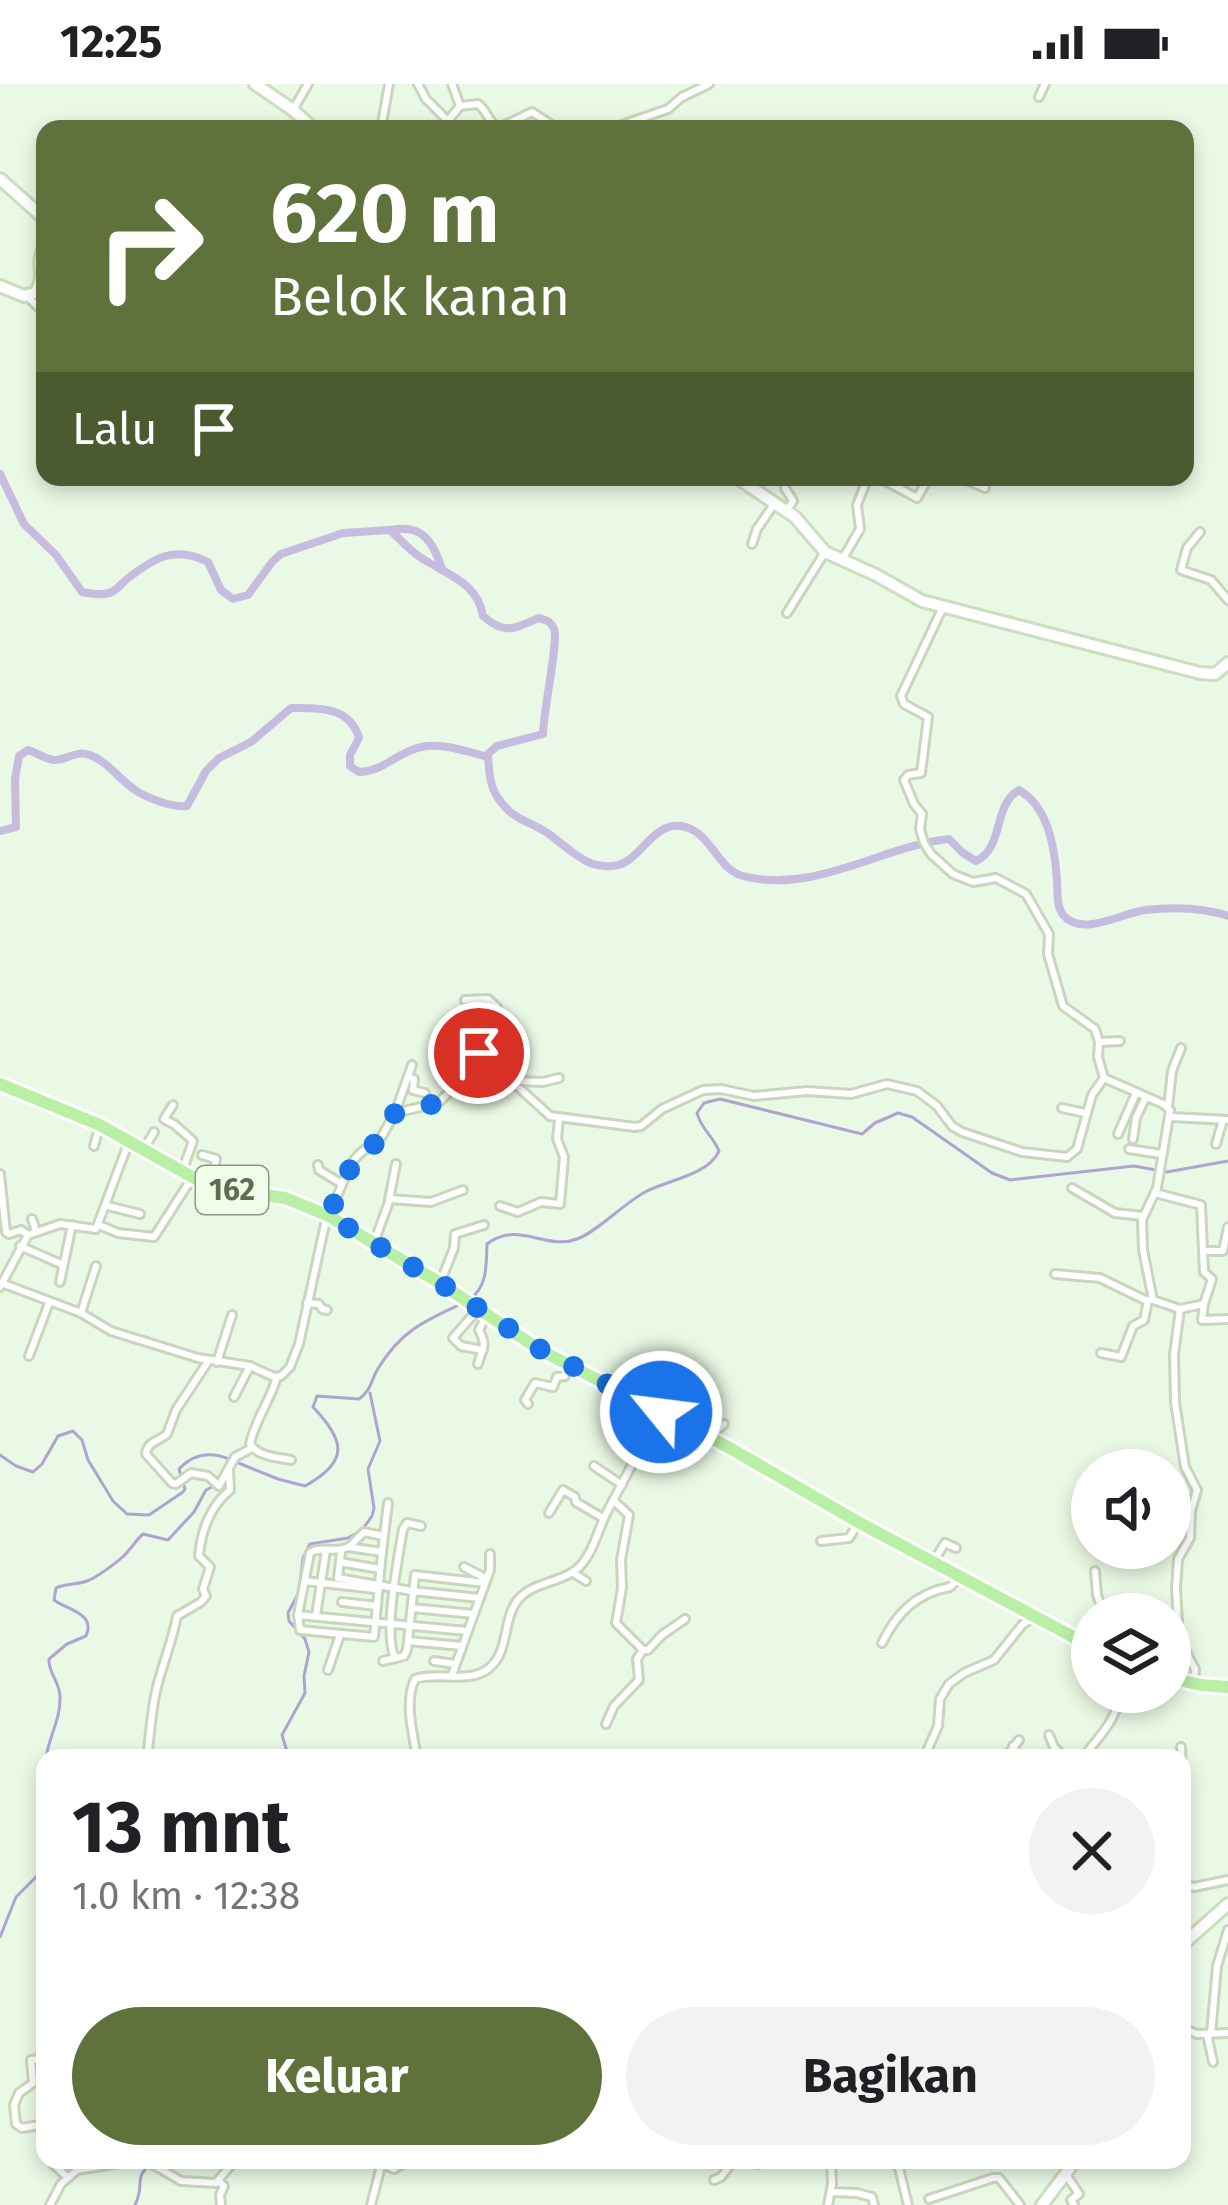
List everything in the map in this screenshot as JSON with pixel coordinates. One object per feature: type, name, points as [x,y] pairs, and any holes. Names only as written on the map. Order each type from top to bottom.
[{"type":"main road","name":"162","points":[[0,1084],[100,1125],[186,1175],[211,1185],[285,1198],[327,1215],[568,1364],[1071,1636]]},
{"type":"main road","points":[[1191,1682],[1228,1687]]},
{"type":"street","points":[[255,84],[304,120]]},
{"type":"street","points":[[293,110],[308,84]]},
{"type":"street","points":[[383,120],[389,84]]},
{"type":"street","points":[[418,84],[446,120]]},
{"type":"street","points":[[452,84],[460,106]]},
{"type":"street","points":[[636,120],[668,109],[709,84]]},
{"type":"street","points":[[1039,97],[1045,84]]},
{"type":"street","points":[[450,120],[460,106],[478,104],[489,120]]},
{"type":"street","points":[[516,120],[532,112],[544,120]]},
{"type":"street","points":[[0,179],[36,211]]},
{"type":"street","points":[[0,286],[27,296],[36,306]]},
{"type":"street","points":[[27,296],[36,292]]},
{"type":"street","points":[[750,486],[800,521],[825,552],[922,601],[1006,628],[1204,674],[1218,673],[1228,663]]},
{"type":"street","points":[[842,560],[860,526],[858,501],[864,486]]},
{"type":"street","points":[[895,486],[917,498],[924,486]]},
{"type":"street","points":[[980,486],[985,488]]},
{"type":"street","points":[[785,488],[794,501],[787,511]]},
{"type":"street","points":[[752,544],[775,503]]},
{"type":"street","points":[[1200,532],[1187,548],[1181,570],[1211,580],[1228,600]]},
{"type":"street","points":[[787,613],[825,552]]},
{"type":"street","points":[[943,608],[901,696],[904,704],[928,717],[922,769],[904,780],[922,814],[924,843],[958,878],[996,878],[1026,894],[1049,934],[1047,951],[1063,1006],[1096,1029],[1104,1078],[1168,1107]]},
{"type":"street","points":[[465,1000],[488,999],[497,1006],[492,1032],[469,1080]]},
{"type":"street","points":[[1099,1042],[1120,1041]]},
{"type":"street","points":[[1101,1353],[1120,1358],[1150,1301],[1143,1216],[1155,1193],[1170,1117],[1172,1071],[1181,1048]]},
{"type":"street","points":[[129,1141],[99,1225],[94,1230],[53,1226],[32,1233],[20,1246],[2,1285],[81,1313],[111,1331],[277,1377],[294,1360],[327,1215],[362,1148],[378,1143],[395,1113],[412,1065]]},
{"type":"street","points":[[408,1077],[415,1079],[412,1090],[425,1093]]},
{"type":"street","points":[[513,1084],[559,1078]]},
{"type":"street","points":[[395,1113],[438,1103],[458,1083],[469,1080],[513,1084],[547,1115],[559,1119],[634,1127],[704,1090],[754,1096],[807,1091],[851,1094],[887,1084],[925,1096],[962,1132],[1022,1152],[1067,1157],[1077,1149],[1085,1113],[1104,1078]]},
{"type":"street","points":[[1118,1134],[1136,1093]]},
{"type":"street","points":[[1133,1139],[1146,1097]]},
{"type":"street","points":[[99,1225],[118,1233],[154,1237],[186,1175],[193,1141],[164,1119],[173,1105]]},
{"type":"street","points":[[1062,1108],[1085,1113]]},
{"type":"street","points":[[1170,1117],[1226,1120],[1216,1144]]},
{"type":"street","points":[[500,1206],[518,1212],[541,1202],[560,1204],[564,1157],[557,1144],[559,1119]]},
{"type":"street","points":[[94,1146],[100,1125]]},
{"type":"street","points":[[144,1150],[154,1132]]},
{"type":"street","points":[[1129,1149],[1161,1154]]},
{"type":"street","points":[[202,1155],[216,1159],[211,1185]]},
{"type":"street","points":[[374,1243],[396,1164]]},
{"type":"street","points":[[318,1165],[342,1184]]},
{"type":"street","points":[[0,1174],[6,1232],[32,1233]]},
{"type":"street","points":[[1072,1188],[1115,1213],[1143,1216]]},
{"type":"street","points":[[389,1200],[431,1202],[463,1190]]},
{"type":"street","points":[[1155,1193],[1201,1204],[1204,1274],[1212,1277],[1202,1320],[1228,1319]]},
{"type":"street","points":[[106,1206],[140,1214]]},
{"type":"street","points":[[32,1219],[32,1233]]},
{"type":"street","points":[[60,1282],[72,1225]]},
{"type":"street","points":[[440,1283],[455,1234],[484,1226]]},
{"type":"street","points":[[1204,1251],[1223,1251],[1228,1227]]},
{"type":"street","points":[[20,1246],[63,1265]]},
{"type":"street","points":[[81,1313],[96,1266]]},
{"type":"street","points":[[1055,1274],[1100,1278],[1180,1309],[1204,1304]]},
{"type":"street","points":[[29,1356],[49,1303]]},
{"type":"street","points":[[307,1303],[327,1310]]},
{"type":"street","points":[[1180,1309],[1175,1402],[1184,1464],[1197,1490],[1190,1541],[1178,1559],[1176,1606],[1179,1639],[1195,1669],[1194,1683]]},
{"type":"street","points":[[480,1311],[453,1338],[461,1346],[483,1350]]},
{"type":"street","points":[[478,1364],[485,1342],[479,1330],[480,1311]]},
{"type":"street","points":[[232,1316],[213,1361],[176,1410],[167,1434],[156,1439],[146,1453],[172,1484],[191,1473],[208,1476],[217,1484],[236,1456],[252,1448]]},
{"type":"street","points":[[528,1405],[525,1400],[535,1383],[553,1387],[556,1377],[565,1376],[568,1364]]},
{"type":"street","points":[[234,1397],[250,1366]]},
{"type":"street","points":[[252,1448],[252,1436],[277,1377]]},
{"type":"street","points":[[416,1749],[411,1685],[421,1676],[486,1671],[502,1647],[512,1609],[523,1594],[572,1573],[587,1556],[661,1412]]},
{"type":"street","points":[[709,1437],[724,1424]]},
{"type":"street","points":[[252,1448],[291,1460]]},
{"type":"street","points":[[594,1466],[622,1485]]},
{"type":"street","points":[[147,1749],[154,1699],[176,1616],[205,1598],[210,1569],[199,1549],[211,1511],[230,1489],[229,1471]]},
{"type":"street","points":[[549,1513],[563,1490],[603,1519]]},
{"type":"street","points":[[613,1500],[629,1515],[616,1623],[648,1650],[686,1619]]},
{"type":"street","points":[[382,1552],[313,1550],[298,1629],[373,1638],[388,1503]]},
{"type":"street","points":[[821,1541],[849,1538],[858,1522]]},
{"type":"street","points":[[394,1658],[394,1588],[403,1526],[421,1526]]},
{"type":"street","points":[[379,1588],[338,1578],[345,1549],[364,1532],[383,1536]]},
{"type":"street","points":[[933,1562],[945,1543],[956,1548]]},
{"type":"street","points":[[316,1616],[326,1550]]},
{"type":"street","points":[[452,1675],[486,1581],[490,1554]]},
{"type":"street","points":[[340,1562],[380,1569]]},
{"type":"street","points":[[464,1567],[486,1581]]},
{"type":"street","points":[[1095,1571],[1097,1593]]},
{"type":"street","points":[[572,1573],[586,1581]]},
{"type":"street","points":[[383,1661],[404,1656],[415,1575],[486,1581]]},
{"type":"street","points":[[882,1643],[904,1608],[959,1577]]},
{"type":"street","points":[[305,1581],[480,1598]]},
{"type":"street","points":[[1020,1609],[1027,1595]]},
{"type":"street","points":[[342,1602],[377,1606]]},
{"type":"street","points":[[411,1608],[475,1614]]},
{"type":"street","points":[[298,1615],[467,1630]]},
{"type":"street","points":[[928,1749],[938,1726],[940,1700],[950,1684],[994,1660],[1034,1617]]},
{"type":"street","points":[[328,1670],[340,1635]]},
{"type":"street","points":[[408,1641],[461,1646]]},
{"type":"street","points":[[606,1724],[614,1706],[639,1680],[637,1659],[643,1649]]},
{"type":"street","points":[[434,1661],[455,1664]]},
{"type":"street","points":[[1088,1749],[1115,1713]]},
{"type":"street","points":[[1049,1735],[1056,1749]]},
{"type":"street","points":[[1191,1885],[1228,1880]]},
{"type":"street","points":[[1191,1937],[1228,1904]]},
{"type":"street","points":[[1213,2062],[1209,2034],[1217,1966],[1228,1930]]},
{"type":"street","points":[[1191,2032],[1228,2032]]},
{"type":"street","points":[[36,2059],[32,2060],[33,2084],[19,2093],[14,2119],[22,2128],[36,2126]]},
{"type":"street","points":[[59,2169],[67,2176]]},
{"type":"street","points":[[50,2205],[67,2176],[84,2169]]},
{"type":"street","points":[[159,2169],[181,2181],[219,2182],[224,2186],[221,2205]]},
{"type":"street","points":[[219,2182],[228,2169]]},
{"type":"street","points":[[371,2205],[380,2169]]},
{"type":"street","points":[[715,2180],[727,2169]]},
{"type":"street","points":[[828,2205],[831,2169]]},
{"type":"street","points":[[900,2169],[908,2205]]},
{"type":"street","points":[[1048,2202],[1071,2169]]},
{"type":"street","points":[[1067,2175],[1079,2194],[1071,2200],[1074,2205]]},
{"type":"street","points":[[929,2199],[999,2178],[1020,2205]]},
{"type":"street","points":[[830,2192],[872,2197],[874,2205]]},
{"type":"waterway","points":[[0,474],[24,524],[56,555],[82,592],[112,592],[156,560],[175,554],[208,562],[221,590],[233,599],[248,595],[281,554],[343,533],[390,530],[416,554],[467,587],[491,622],[510,628],[539,618],[548,621],[555,636],[543,734],[497,746],[488,754],[490,777],[510,812],[592,864],[622,864],[671,826],[700,835],[734,872],[769,880],[821,874],[949,839],[976,861],[991,846],[1005,806],[1019,790],[1037,807],[1049,830],[1058,900],[1072,922],[1092,924],[1166,908],[1228,916]]},
{"type":"waterway","points":[[391,530],[411,530],[425,537],[442,569]]},
{"type":"waterway","points":[[0,831],[16,827],[15,779],[19,756],[28,750],[54,760],[90,755],[140,793],[187,806],[206,771],[219,758],[251,742],[291,708],[332,711],[348,720],[359,738],[350,766],[359,772],[429,746],[488,757]]},
{"type":"waterway","points":[[470,1299],[483,1281],[487,1244],[498,1237],[577,1239],[647,1191],[706,1166],[719,1151],[697,1113],[704,1103],[720,1099],[862,1134],[898,1113],[912,1117],[992,1173],[1010,1180],[1134,1166],[1167,1172],[1228,1161]]},
{"type":"waterway","points":[[223,1473],[231,1460],[305,1486],[320,1477],[338,1450],[332,1430],[313,1407],[317,1396],[359,1399],[406,1335],[461,1304]]},
{"type":"waterway","points":[[286,1749],[282,1735],[305,1693],[309,1652],[288,1613],[299,1592],[303,1558],[310,1544],[348,1538],[362,1530],[374,1508],[368,1469],[380,1441],[370,1393]]},
{"type":"waterway","points":[[0,1455],[33,1472],[58,1436],[73,1431],[113,1501],[127,1514],[149,1515],[183,1492],[179,1469],[191,1460],[210,1455],[231,1460]]},
{"type":"waterway","points":[[48,1749],[60,1705],[49,1659],[86,1636],[88,1628],[84,1617],[54,1600],[56,1588],[97,1576],[143,1534],[168,1540],[214,1486]]},
{"type":"waterway","points":[[0,1937],[16,1897],[36,1877]]},
{"type":"waterway","points":[[135,2205],[141,2175],[147,2169]]},
{"type":"route","points":[[479,1053],[469,1080],[458,1083],[438,1103],[395,1113],[378,1143],[362,1148],[327,1215],[540,1349],[661,1412]]}]
